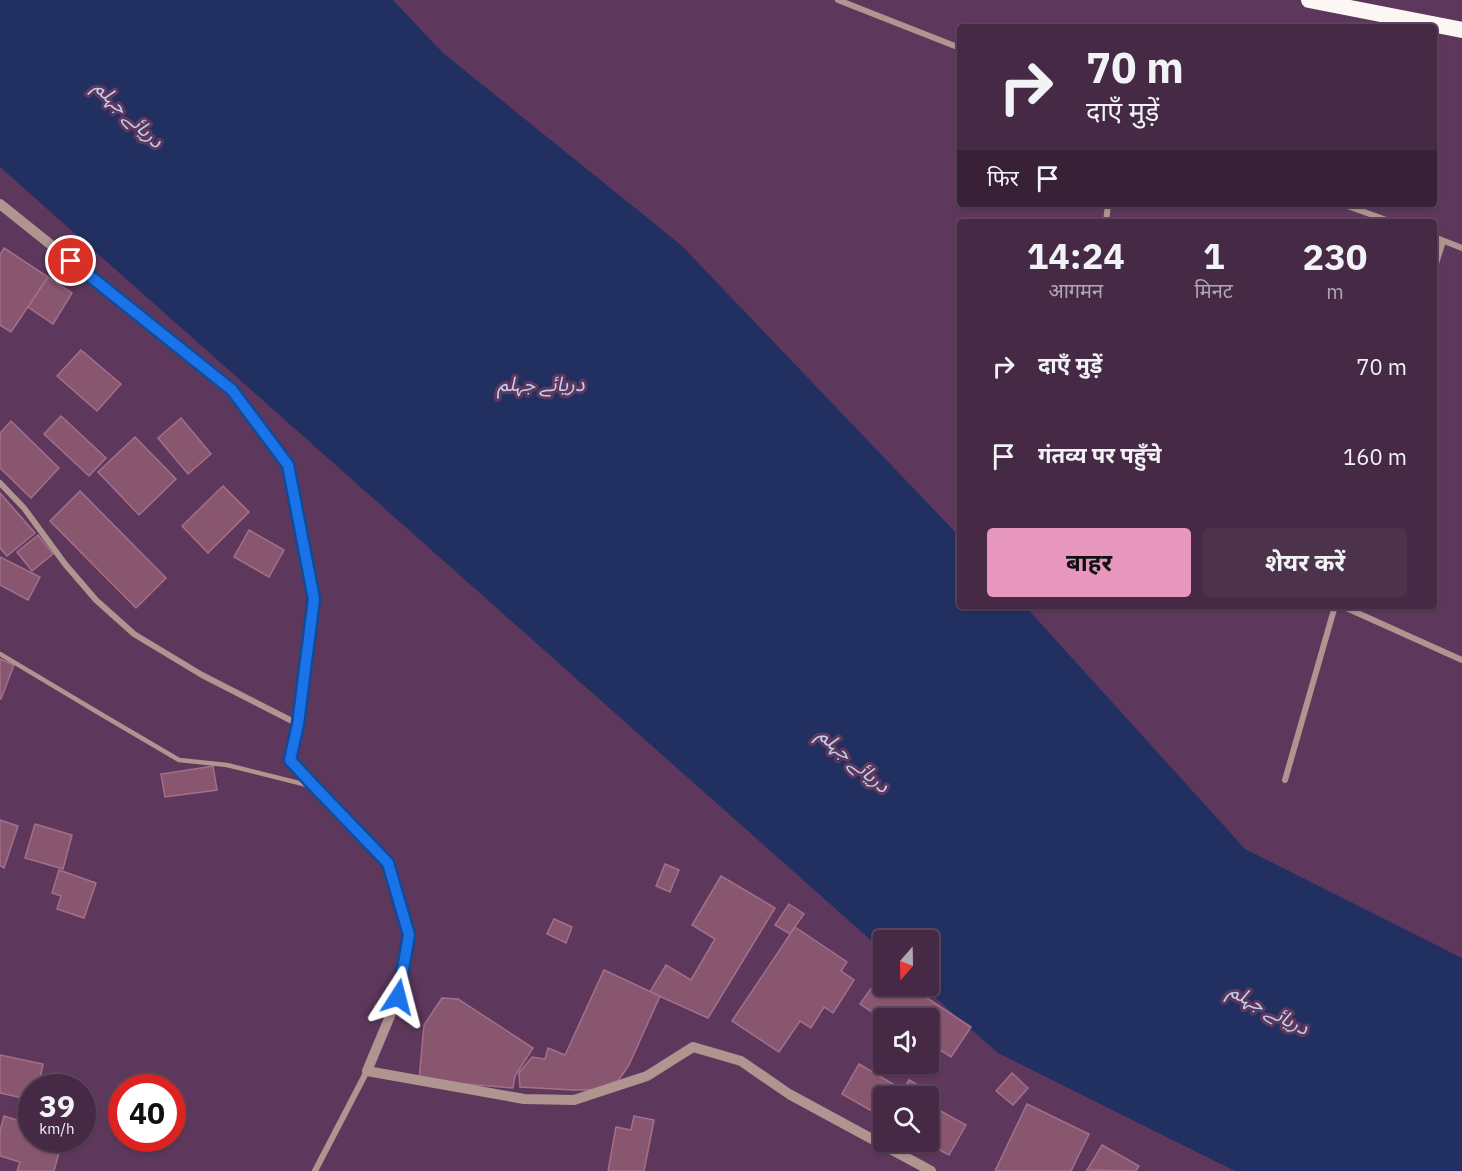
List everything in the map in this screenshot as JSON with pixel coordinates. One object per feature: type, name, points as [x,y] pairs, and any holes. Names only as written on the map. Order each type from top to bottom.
[{"type":"highway","points":[[1309,0],[1431,24]]},
{"type":"highway","points":[[1437,25],[1462,30]]},
{"type":"street","points":[[838,0],[957,47]]},
{"type":"street","points":[[0,204],[232,390],[288,465],[314,599],[298,724],[290,760],[388,863],[409,935],[398,997],[367,1071],[315,1171]]},
{"type":"street","points":[[1350,207],[1384,219]]},
{"type":"street","points":[[1437,238],[1462,248]]},
{"type":"street","points":[[1437,260],[1443,241]]},
{"type":"street","points":[[0,483],[24,508],[65,564],[96,600],[134,634],[202,675],[298,724]]},
{"type":"street","points":[[1285,780],[1334,609]]},
{"type":"street","points":[[1349,609],[1462,660]]},
{"type":"street","points":[[367,1071],[524,1100],[574,1100],[647,1076],[693,1047],[741,1061],[789,1094],[931,1171]]},
{"type":"lane","points":[[0,654],[179,760],[227,765],[314,786]]},
{"type":"water","name":"دریائے جہلم","points":[[0,0],[393,0],[443,53],[681,245],[957,534],[957,609],[1028,609],[1245,849],[1462,958],[1462,1171],[1235,1171],[998,1053],[933,996],[939,996],[939,930],[873,930],[873,942],[0,167]]},
{"type":"building","points":[[4,248],[48,277],[11,332],[0,325],[0,255]]},
{"type":"building","points":[[48,277],[72,293],[53,324],[28,307]]},
{"type":"building","points":[[81,350],[121,384],[97,411],[57,376]]},
{"type":"building","points":[[61,416],[106,458],[89,476],[44,434]]},
{"type":"building","points":[[181,418],[211,454],[188,474],[158,438]]},
{"type":"building","points":[[11,421],[59,468],[31,498],[0,468],[0,433]]},
{"type":"building","points":[[135,437],[176,479],[139,515],[98,472]]},
{"type":"building","points":[[223,486],[249,512],[208,553],[182,526]]},
{"type":"building","points":[[80,491],[166,578],[136,608],[50,521]]},
{"type":"building","points":[[0,493],[35,533],[7,556],[0,548]]},
{"type":"building","points":[[249,530],[284,550],[269,577],[234,557]]},
{"type":"building","points":[[38,535],[53,554],[32,571],[17,552]]},
{"type":"building","points":[[0,557],[40,577],[28,600],[0,585]]},
{"type":"building","points":[[0,659],[14,665],[1,699],[0,698]]},
{"type":"building","points":[[213,766],[217,790],[165,797],[161,774]]},
{"type":"building","points":[[0,820],[18,826],[4,868],[0,866]]},
{"type":"building","points":[[35,824],[72,835],[63,869],[25,858]]},
{"type":"building","points":[[665,864],[679,870],[670,892],[656,886]]},
{"type":"building","points":[[59,870],[96,883],[84,918],[57,909],[61,896],[52,893]]},
{"type":"building","points":[[721,876],[775,908],[708,1018],[650,992],[666,965],[691,980],[715,939],[692,925]]},
{"type":"building","points":[[789,904],[804,914],[790,934],[775,925]]},
{"type":"building","points":[[554,919],[572,927],[566,943],[547,934]]},
{"type":"building","points":[[795,927],[847,962],[841,971],[854,980],[833,1013],[824,1007],[811,1028],[800,1021],[779,1052],[732,1021]]},
{"type":"building","points":[[604,970],[660,996],[629,1065],[618,1081],[602,1090],[520,1087],[519,1073],[532,1057],[545,1059],[548,1048],[565,1055]]},
{"type":"building","points":[[873,986],[873,996],[924,996],[971,1027],[951,1057],[939,1049],[939,1008],[873,1008],[873,1013],[860,1004]]},
{"type":"building","points":[[442,998],[458,999],[533,1048],[515,1076],[513,1088],[419,1080],[424,1025]]},
{"type":"building","points":[[0,1055],[43,1064],[41,1074],[18,1074],[18,1097],[0,1093]]},
{"type":"building","points":[[859,1064],[896,1086],[873,1086],[873,1112],[842,1094]]},
{"type":"building","points":[[1012,1073],[1028,1088],[1013,1105],[996,1091]]},
{"type":"building","points":[[909,1080],[920,1086],[905,1086]]},
{"type":"building","points":[[1027,1104],[1089,1134],[1071,1171],[995,1171]]},
{"type":"building","points":[[939,1110],[966,1125],[949,1155],[939,1150]]},
{"type":"building","points":[[4,1116],[18,1120],[18,1152],[59,1152],[54,1171],[17,1171],[20,1162],[0,1156],[0,1131]]},
{"type":"building","points":[[634,1116],[654,1120],[644,1171],[608,1171],[616,1127],[631,1130]]},
{"type":"building","points":[[1102,1145],[1139,1166],[1136,1171],[1087,1170]]},
{"type":"route","points":[[71,261],[232,390],[288,465],[314,599],[298,724],[290,760],[388,863],[409,935],[398,997]]}]
